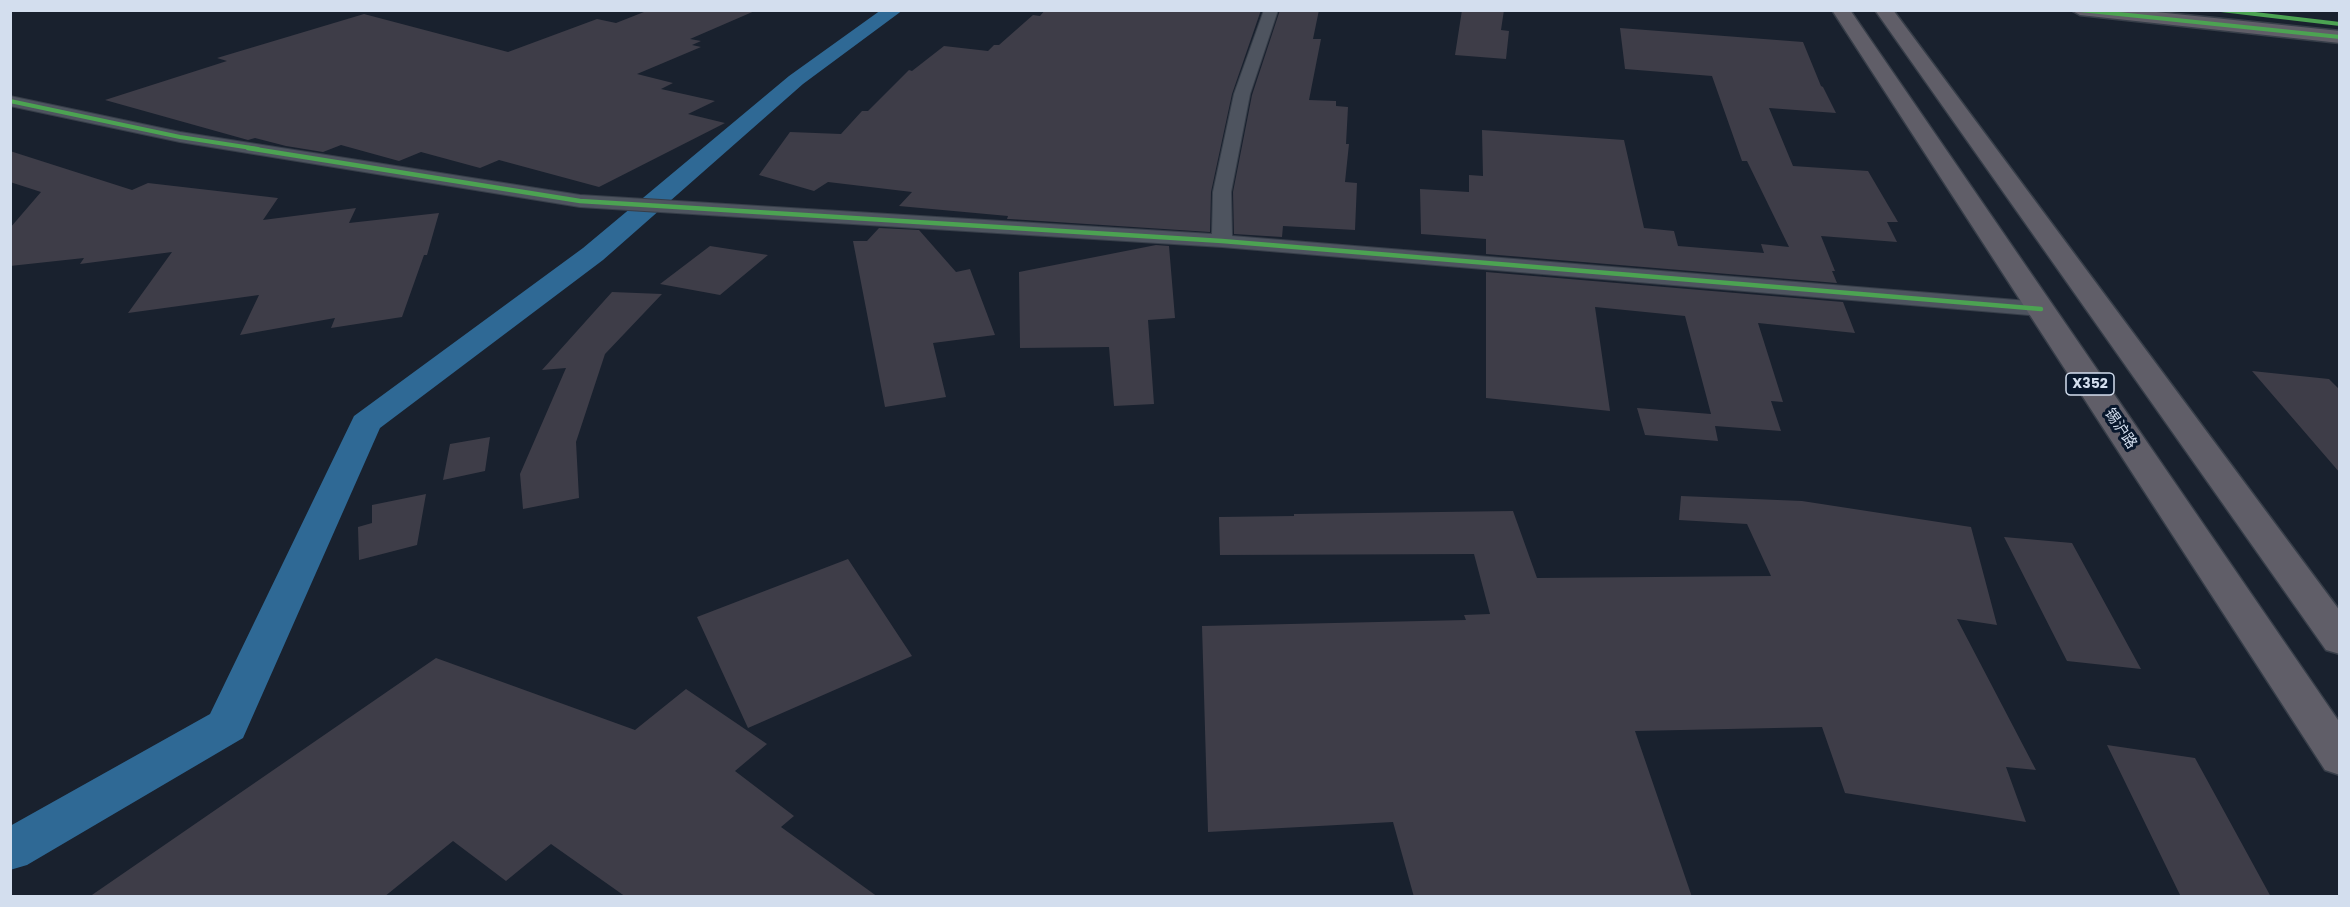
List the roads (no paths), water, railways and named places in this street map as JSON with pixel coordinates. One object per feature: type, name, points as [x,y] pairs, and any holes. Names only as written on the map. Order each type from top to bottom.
[{"type":"main road","name":"锡沪路","points":[[1841,10],[2340,758]]},
{"type":"main road","points":[[1884,10],[2340,640]]},
{"type":"main road","points":[[2080,10],[2340,37]]},
{"type":"main road","points":[[2221,10],[2340,24]]},
{"type":"street","points":[[1222,241],[1222,192],[1242,94],[1271,10]]},
{"type":"street","points":[[10,101],[180,137],[580,201],[1222,241],[2041,309]]},
{"type":"street","points":[[10,117],[39,108]]},
{"type":"waterway","points":[[10,850],[227,726],[366,423],[593,254],[796,80],[894,10]]}]
